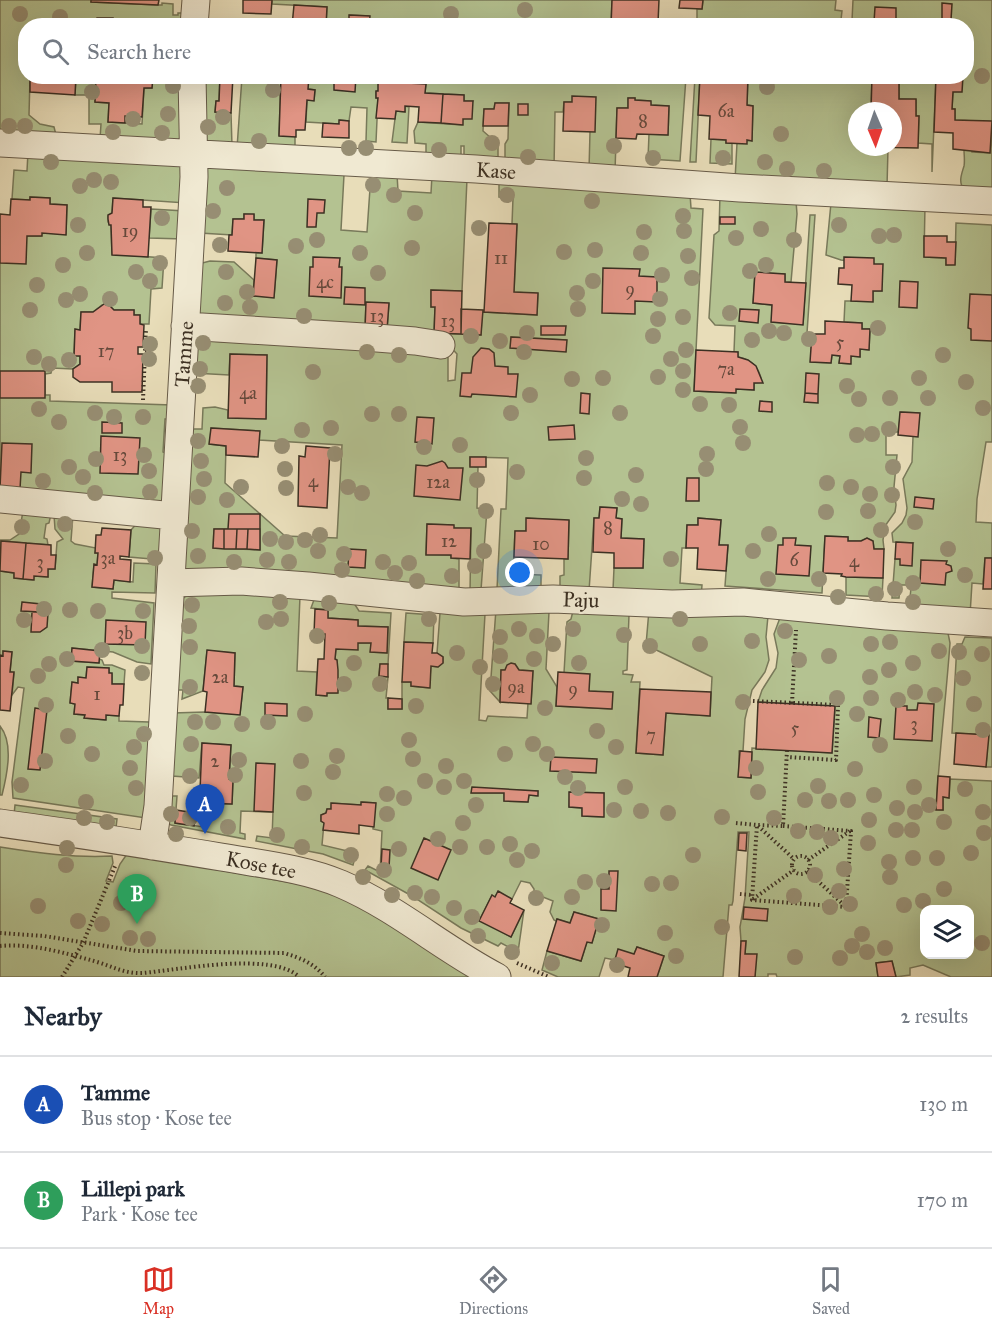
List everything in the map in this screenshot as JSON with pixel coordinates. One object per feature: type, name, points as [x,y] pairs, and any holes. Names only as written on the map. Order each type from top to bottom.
[{"type":"street","points":[[195,18],[196,0]]},
{"type":"street","name":"Tamme","points":[[152,846],[158,806],[194,177],[192,84]]},
{"type":"street","name":"Kase","points":[[0,143],[476,169],[740,188],[992,201]]},
{"type":"street","points":[[185,326],[364,337],[441,345]]},
{"type":"street","points":[[0,500],[174,516]]},
{"type":"street","name":"Paju","points":[[171,582],[241,581],[336,588],[464,602],[553,599],[672,603],[743,602],[992,623]]},
{"type":"street","name":"Kose tee","points":[[0,823],[152,846],[286,869],[324,878],[355,891],[390,910],[469,963],[497,977]]},
{"type":"path","points":[[143,400],[146,329]]},
{"type":"path","points":[[145,351],[152,351]]},
{"type":"path","points":[[792,703],[795,635]]},
{"type":"path","points":[[753,701],[838,705],[836,760],[787,757]]},
{"type":"path","points":[[783,826],[787,750]]},
{"type":"path","points":[[736,823],[851,831]]},
{"type":"path","points":[[757,825],[794,859]]},
{"type":"path","points":[[752,897],[757,825]]},
{"type":"path","points":[[808,860],[851,831]]},
{"type":"path","points":[[846,907],[851,831]]},
{"type":"path","points":[[63,977],[83,943],[112,875],[117,853]]},
{"type":"path","points":[[801,856],[808,860],[810,866],[807,871],[802,874],[794,870],[792,864],[794,859],[801,856]]},
{"type":"path","points":[[752,897],[794,870]]},
{"type":"path","points":[[807,871],[846,907]]},
{"type":"path","points":[[740,894],[846,907]]},
{"type":"path","points":[[0,933],[44,936],[137,951],[284,953],[314,966],[325,977]]},
{"type":"path","points":[[0,946],[34,947],[134,973],[222,964],[274,967],[290,970],[299,977]]},
{"type":"green space","points":[[0,0],[91,0],[91,2],[158,5],[162,3],[173,4],[173,15],[187,13],[187,18],[18,18],[18,84],[30,84],[29,115],[40,124],[54,127],[56,135],[0,135]]},
{"type":"green space","points":[[272,0],[612,0],[611,18],[369,18],[369,16],[350,15],[350,18],[326,18],[327,7],[272,4]]},
{"type":"green space","points":[[703,0],[836,0],[835,10],[842,11],[841,18],[697,18],[697,9],[702,9]]},
{"type":"green space","points":[[853,0],[992,0],[992,122],[955,120],[955,109],[952,109],[953,92],[958,84],[974,84],[974,18],[852,18]]},
{"type":"green space","points":[[76,84],[96,84],[95,102],[109,103],[108,122],[142,124],[144,88],[152,88],[152,84],[183,84],[184,141],[100,139],[101,124],[89,124],[89,95],[75,95]]},
{"type":"green space","points":[[200,84],[220,84],[219,101],[216,101],[215,112],[231,113],[232,146],[205,147]]},
{"type":"green space","points":[[242,84],[281,84],[279,135],[295,136],[295,152],[237,148]]},
{"type":"green space","points":[[308,84],[382,84],[376,92],[376,98],[378,98],[376,142],[366,141],[367,108],[351,107],[349,121],[340,120],[339,124],[306,122],[307,100],[314,100],[315,90],[308,89]]},
{"type":"green space","points":[[426,84],[686,84],[680,161],[648,159],[649,134],[668,135],[669,106],[651,105],[650,101],[635,100],[635,98],[628,98],[628,108],[617,108],[615,172],[589,170],[590,132],[572,102],[564,102],[563,112],[555,112],[554,168],[505,158],[509,103],[495,103],[494,109],[484,109],[483,131],[498,144],[498,163],[464,162],[464,146],[461,146],[461,161],[426,153],[426,144],[415,143],[414,131],[418,122],[462,125],[473,101],[464,101],[464,95],[425,93]]},
{"type":"green space","points":[[695,84],[700,84],[696,162],[690,162]]},
{"type":"green space","points":[[748,84],[872,84],[871,102],[848,102],[848,156],[888,156],[887,187],[735,180],[737,143],[752,140],[753,106],[747,105]]},
{"type":"green space","points":[[899,84],[936,84],[932,172],[932,144],[918,143],[919,116],[916,116],[916,100],[899,99]]},
{"type":"green space","points":[[405,106],[409,107],[407,143],[392,142],[396,111],[405,112]]},
{"type":"green space","points":[[992,122],[992,193],[965,192],[961,182],[964,149],[990,153]]},
{"type":"green space","points":[[711,139],[726,140],[726,143],[732,143],[732,164],[710,163]]},
{"type":"green space","points":[[28,152],[180,163],[186,203],[113,198],[112,213],[108,216],[108,222],[111,225],[112,254],[164,258],[162,288],[151,289],[149,324],[140,324],[140,315],[134,315],[134,310],[114,310],[107,305],[102,305],[93,312],[81,312],[80,330],[75,330],[74,355],[80,356],[80,364],[73,369],[52,368],[51,373],[45,374],[45,395],[50,395],[50,401],[172,405],[172,419],[165,419],[163,452],[172,455],[167,507],[0,495],[0,263],[27,236],[41,236],[42,233],[66,234],[67,205],[50,204],[50,198],[12,199],[14,170],[27,171]]},
{"type":"green space","points":[[208,165],[344,175],[341,230],[367,232],[371,174],[397,174],[398,191],[431,193],[432,175],[467,179],[462,291],[431,290],[431,307],[435,307],[434,333],[481,335],[482,312],[537,315],[538,294],[514,292],[517,225],[512,224],[513,198],[499,197],[499,180],[690,194],[691,208],[703,209],[694,391],[735,393],[736,389],[754,390],[754,383],[762,382],[754,365],[738,357],[738,352],[734,352],[735,326],[715,325],[709,318],[714,235],[719,231],[720,195],[796,201],[791,282],[785,282],[785,274],[755,273],[753,303],[772,305],[772,322],[803,324],[810,215],[815,215],[807,333],[812,334],[811,362],[831,363],[832,355],[840,356],[839,363],[850,364],[851,356],[860,357],[860,349],[869,350],[870,329],[862,329],[862,323],[844,322],[845,301],[873,301],[873,291],[882,291],[874,264],[841,260],[826,255],[831,203],[925,206],[924,257],[946,258],[946,265],[955,264],[956,223],[992,225],[992,442],[986,442],[977,499],[976,522],[992,523],[992,558],[985,558],[983,584],[972,583],[970,615],[909,608],[911,588],[909,585],[900,585],[899,598],[892,598],[895,559],[900,559],[913,543],[893,542],[892,533],[906,515],[903,479],[912,462],[913,437],[919,413],[901,412],[898,432],[886,432],[886,455],[897,455],[894,487],[896,505],[895,512],[885,526],[884,549],[874,549],[873,541],[867,538],[861,541],[848,541],[848,537],[825,536],[822,593],[725,586],[728,546],[719,545],[721,520],[698,518],[698,525],[687,525],[686,548],[682,548],[680,583],[702,585],[701,598],[613,590],[614,568],[643,568],[644,539],[621,538],[622,519],[616,518],[617,508],[600,507],[599,518],[594,518],[589,591],[560,591],[560,576],[564,575],[564,559],[568,559],[569,521],[527,518],[526,531],[515,531],[513,574],[541,575],[541,587],[497,589],[501,509],[506,509],[508,458],[470,457],[470,466],[478,467],[477,508],[487,509],[481,590],[470,593],[471,529],[454,528],[453,525],[427,524],[426,554],[451,555],[451,558],[459,559],[459,592],[190,575],[179,566],[187,429],[202,429],[203,408],[215,407],[228,410],[228,418],[266,418],[267,355],[230,354],[229,375],[193,373],[192,340],[446,354],[448,381],[455,380],[457,354],[442,338],[197,319],[198,264],[210,261],[234,262],[254,280],[253,296],[274,297],[277,260],[256,258],[256,253],[262,253],[264,220],[254,220],[254,215],[244,214],[244,219],[233,219],[232,235],[200,233],[203,174]],"holes":[[[366,303],[389,304],[387,330],[365,328]],[[511,337],[566,340],[566,351],[511,348]],[[211,428],[259,431],[259,440],[342,445],[337,538],[285,536],[225,483],[226,446],[210,444]],[[214,529],[260,529],[260,550],[213,548]]]},
{"type":"green space","points":[[151,209],[185,211],[184,239],[149,238]]},
{"type":"green space","points":[[23,511],[73,514],[71,541],[75,544],[96,548],[95,553],[98,553],[97,565],[94,565],[92,587],[113,589],[114,580],[133,582],[134,563],[156,564],[155,593],[112,592],[112,598],[154,603],[151,664],[137,662],[113,652],[72,648],[71,661],[99,663],[99,659],[104,665],[112,665],[125,670],[124,684],[112,684],[112,674],[109,673],[109,668],[87,667],[86,678],[78,677],[78,683],[72,682],[70,703],[75,704],[74,714],[85,715],[85,718],[105,720],[106,715],[119,716],[119,721],[149,722],[153,741],[153,770],[151,799],[146,818],[13,798],[12,782],[24,688],[18,687],[12,695],[14,673],[10,672],[12,652],[3,651],[3,656],[0,655],[0,571],[14,573],[14,578],[33,580],[34,576],[48,577],[48,569],[55,569],[57,542],[63,539],[55,529],[54,515],[51,514],[49,523],[46,524],[44,538],[47,539],[48,545],[2,541],[0,547],[0,540],[10,540],[19,534]]},
{"type":"green space","points":[[139,521],[154,522],[162,529],[163,560],[129,557],[131,530]]},
{"type":"green space","points":[[846,577],[883,578],[882,597],[846,595]]},
{"type":"green space","points":[[192,592],[300,596],[297,671],[317,672],[316,695],[326,696],[327,693],[337,693],[336,649],[358,643],[371,643],[371,652],[387,653],[388,627],[358,626],[358,620],[328,618],[328,610],[311,608],[315,597],[352,600],[359,611],[391,613],[388,664],[380,664],[379,675],[388,677],[386,698],[388,698],[388,709],[402,709],[402,682],[411,682],[411,686],[429,688],[431,666],[438,667],[443,663],[443,657],[437,653],[440,613],[485,614],[479,720],[486,721],[488,716],[527,718],[528,703],[531,703],[533,671],[519,670],[515,664],[508,665],[505,670],[501,670],[500,702],[490,691],[496,609],[549,612],[546,669],[557,687],[556,706],[611,709],[612,693],[589,691],[564,673],[567,622],[571,619],[573,611],[629,615],[627,670],[623,671],[623,674],[633,675],[631,682],[640,682],[636,753],[663,755],[666,713],[710,716],[712,677],[646,645],[649,610],[768,616],[766,637],[769,660],[765,672],[752,690],[745,719],[743,751],[739,751],[739,777],[751,778],[752,748],[832,753],[835,707],[758,702],[762,690],[776,668],[778,653],[774,634],[781,615],[948,633],[950,643],[936,809],[943,810],[943,797],[949,797],[950,779],[992,781],[992,977],[951,977],[923,965],[910,968],[910,975],[896,977],[892,961],[876,963],[878,977],[777,977],[776,974],[768,974],[768,977],[755,977],[756,955],[745,954],[746,941],[741,941],[740,927],[745,898],[749,832],[738,832],[733,901],[732,905],[729,905],[723,977],[657,977],[664,956],[637,947],[634,954],[615,960],[605,958],[599,977],[558,977],[542,970],[547,951],[581,961],[587,942],[592,943],[599,919],[574,912],[570,923],[557,919],[556,921],[550,912],[553,901],[543,897],[542,901],[534,900],[534,889],[530,883],[521,881],[512,899],[498,892],[495,897],[492,895],[480,920],[511,937],[524,910],[518,952],[501,943],[498,946],[461,928],[415,898],[417,896],[414,894],[412,896],[365,870],[368,866],[380,872],[382,831],[373,829],[375,803],[362,802],[361,805],[332,803],[331,809],[327,809],[326,813],[321,815],[321,821],[324,823],[322,845],[356,853],[353,865],[323,854],[256,841],[257,836],[272,838],[273,812],[241,811],[240,833],[245,834],[245,839],[168,823],[169,796],[177,796],[175,823],[204,827],[207,803],[232,804],[233,780],[229,779],[231,745],[202,743],[199,778],[172,776],[173,713],[240,714],[243,687],[234,686],[235,653],[207,651],[203,691],[182,699],[183,690],[173,690],[182,599]],"holes":[[[472,788],[538,791],[537,796],[529,795],[528,802],[504,801],[504,793],[472,793]],[[570,792],[604,793],[603,817],[582,816],[582,808],[569,807]]]},
{"type":"green space","points":[[406,613],[434,615],[433,643],[404,642]]},
{"type":"green space","points":[[965,637],[992,638],[992,767],[986,767],[988,735],[952,733],[957,644],[962,644]]},
{"type":"green space","points":[[0,726],[7,741],[8,750],[2,795],[0,795]]},
{"type":"green space","points":[[15,805],[117,819],[116,828],[14,815]]},
{"type":"green space","points":[[0,847],[56,854],[112,856],[113,863],[106,881],[113,882],[127,854],[322,888],[377,915],[472,977],[0,977]]},
{"type":"building","points":[[91,0],[159,0],[158,5],[91,2]]},
{"type":"building","points":[[243,0],[272,0],[271,14],[243,13]]},
{"type":"building","points":[[612,0],[659,0],[658,18],[611,18]]},
{"type":"building","points":[[680,0],[703,0],[702,9],[679,8]]},
{"type":"building","points":[[942,3],[952,4],[951,18],[942,18]]},
{"type":"building","points":[[294,5],[327,7],[326,18],[293,18]]},
{"type":"building","points":[[875,7],[896,8],[896,18],[874,18]]},
{"type":"building","points":[[349,15],[370,16],[370,18],[349,18]]},
{"type":"building","points":[[30,84],[76,84],[75,95],[30,92]]},
{"type":"building","points":[[96,84],[152,84],[152,88],[144,88],[142,117],[125,116],[125,123],[108,122],[109,103],[95,102]]},
{"type":"building","points":[[220,84],[233,84],[231,113],[215,112],[216,101],[219,101]]},
{"type":"building","points":[[281,84],[308,84],[308,89],[315,90],[314,101],[307,100],[305,130],[296,130],[296,137],[279,136]]},
{"type":"building","points":[[334,84],[356,84],[355,92],[334,90]]},
{"type":"building","points":[[378,84],[426,84],[425,93],[443,94],[441,123],[418,122],[419,107],[405,106],[405,112],[396,111],[395,119],[376,118],[378,98],[376,98],[376,91],[378,91]]},
{"type":"building","points":[[700,84],[748,84],[747,105],[753,106],[752,141],[747,140],[747,144],[709,139],[710,116],[698,115]]},
{"type":"building","points":[[872,84],[899,84],[899,99],[916,99],[916,116],[919,116],[918,148],[902,148],[902,102],[871,102]]},
{"type":"building","points":[[936,84],[962,84],[962,92],[953,92],[952,109],[955,109],[955,120],[992,121],[990,153],[953,149],[953,133],[934,132]]},
{"type":"building","points":[[443,94],[464,95],[464,101],[473,101],[472,119],[463,119],[463,125],[441,123]]},
{"type":"building","points":[[572,96],[596,97],[595,132],[563,131],[564,102],[572,102]]},
{"type":"building","points":[[628,98],[651,101],[651,105],[669,106],[668,135],[637,134],[636,139],[616,138],[617,108],[628,108]]},
{"type":"building","points":[[495,103],[509,103],[508,126],[483,126],[484,109],[494,109]]},
{"type":"building","points":[[518,104],[528,104],[528,115],[518,115]]},
{"type":"building","points":[[339,120],[349,121],[349,138],[322,137],[323,123],[339,124]]},
{"type":"building","points":[[30,197],[50,198],[50,204],[67,205],[66,235],[42,233],[42,236],[27,236],[26,264],[0,263],[0,214],[10,215],[11,199],[30,200]]},
{"type":"building","points":[[113,198],[143,200],[143,207],[151,207],[148,257],[112,255],[111,225],[109,225],[108,215],[112,213]]},
{"type":"building","points":[[308,199],[325,200],[324,213],[317,213],[316,227],[307,227]]},
{"type":"building","points":[[244,214],[254,214],[254,220],[264,220],[262,253],[228,251],[233,219],[244,219]]},
{"type":"building","points":[[720,217],[735,217],[735,224],[720,224]]},
{"type":"building","points":[[489,223],[517,224],[514,292],[538,293],[537,315],[484,312]]},
{"type":"building","points":[[924,236],[947,236],[947,242],[956,242],[955,265],[946,265],[946,258],[924,257]]},
{"type":"building","points":[[313,257],[340,258],[341,298],[309,296],[310,267],[313,267]]},
{"type":"building","points":[[844,257],[874,258],[874,264],[883,264],[882,291],[873,291],[873,302],[851,301],[852,285],[838,284],[839,268],[844,268]]},
{"type":"building","points":[[256,258],[277,260],[274,298],[253,296]]},
{"type":"building","points":[[603,268],[640,269],[639,276],[657,277],[657,302],[635,301],[635,314],[602,313]]},
{"type":"building","points":[[755,272],[785,274],[785,282],[806,283],[803,325],[771,322],[772,305],[753,303]]},
{"type":"building","points":[[900,281],[918,282],[917,308],[899,307]]},
{"type":"building","points":[[345,287],[365,288],[365,305],[344,304]]},
{"type":"building","points":[[431,290],[462,291],[461,334],[434,333],[435,307],[431,307]]},
{"type":"building","points":[[970,294],[992,295],[992,341],[971,340],[971,329],[968,328]]},
{"type":"building","points":[[366,302],[389,303],[387,330],[365,329]]},
{"type":"building","points":[[104,304],[114,310],[134,310],[134,315],[140,315],[140,324],[144,325],[143,347],[138,347],[138,354],[143,354],[142,392],[112,392],[112,382],[80,382],[73,377],[73,369],[80,364],[80,356],[74,356],[75,329],[80,330],[81,312],[93,312]]},
{"type":"building","points":[[461,309],[483,310],[481,335],[461,334]]},
{"type":"building","points":[[740,309],[759,310],[758,323],[739,321]]},
{"type":"building","points":[[825,321],[862,323],[862,329],[870,329],[869,350],[860,349],[860,357],[851,356],[851,364],[839,363],[840,356],[832,355],[831,363],[810,362],[812,334],[825,334]]},
{"type":"building","points":[[541,326],[566,326],[565,335],[541,335]]},
{"type":"building","points":[[511,337],[567,340],[566,352],[510,348]]},
{"type":"building","points":[[481,348],[489,349],[494,353],[495,366],[508,367],[508,374],[518,374],[516,397],[472,394],[471,397],[460,396],[462,373],[471,373],[473,357]]},
{"type":"building","points":[[696,350],[738,352],[738,357],[756,366],[763,383],[754,383],[754,390],[736,389],[736,393],[694,391]]},
{"type":"building","points":[[230,354],[267,355],[266,419],[228,418]]},
{"type":"building","points":[[0,371],[45,371],[45,398],[0,398]]},
{"type":"building","points":[[806,373],[819,374],[818,394],[805,393]]},
{"type":"building","points":[[581,393],[590,394],[589,414],[580,413]]},
{"type":"building","points":[[805,393],[818,394],[818,403],[804,402]]},
{"type":"building","points":[[760,401],[772,402],[772,412],[759,411]]},
{"type":"building","points":[[900,412],[920,413],[918,437],[898,435]]},
{"type":"building","points":[[417,417],[434,418],[432,444],[415,442]]},
{"type":"building","points":[[102,422],[122,423],[122,433],[102,433]]},
{"type":"building","points":[[574,425],[575,439],[549,440],[548,427]]},
{"type":"building","points":[[211,428],[260,431],[258,457],[226,455],[226,446],[209,444]]},
{"type":"building","points":[[101,436],[140,438],[138,474],[100,473]]},
{"type":"building","points":[[2,443],[32,444],[31,473],[21,472],[20,489],[0,488]]},
{"type":"building","points":[[306,446],[330,448],[327,508],[298,506],[299,456],[305,457]]},
{"type":"building","points":[[470,457],[486,457],[486,467],[470,467]]},
{"type":"building","points":[[442,461],[448,468],[463,468],[460,500],[414,496],[416,465],[427,466]]},
{"type":"building","points":[[687,478],[699,478],[699,501],[686,501]]},
{"type":"building","points":[[915,497],[934,499],[933,509],[914,507]]},
{"type":"building","points":[[600,507],[617,508],[616,518],[622,519],[621,538],[644,539],[643,568],[614,568],[614,553],[593,552],[594,518],[599,518]]},
{"type":"building","points":[[229,514],[260,514],[260,529],[228,529]]},
{"type":"building","points":[[526,518],[569,520],[568,559],[514,557],[515,531],[526,531]]},
{"type":"building","points":[[698,518],[721,520],[719,545],[728,545],[726,571],[697,569],[698,548],[686,548],[687,525],[698,525]]},
{"type":"building","points":[[427,524],[471,528],[470,559],[451,558],[451,555],[426,555]]},
{"type":"building","points":[[102,528],[131,530],[129,557],[120,556],[120,559],[131,560],[130,582],[114,580],[113,589],[92,587],[94,564],[97,565],[98,553],[95,553],[96,535],[101,535]]},
{"type":"building","points":[[214,529],[224,529],[224,549],[213,548]]},
{"type":"building","points":[[224,529],[237,529],[236,549],[224,549]]},
{"type":"building","points":[[237,529],[248,529],[247,549],[236,549]]},
{"type":"building","points":[[248,529],[260,529],[260,550],[247,549]]},
{"type":"building","points":[[825,536],[848,537],[848,541],[861,541],[867,538],[873,541],[874,549],[884,549],[883,578],[846,577],[841,576],[842,574],[823,573]]},
{"type":"building","points":[[783,538],[796,538],[795,545],[811,546],[809,576],[776,574],[778,545],[783,545]]},
{"type":"building","points":[[1,541],[26,543],[23,579],[14,578],[14,573],[0,571]]},
{"type":"building","points":[[896,542],[913,543],[912,566],[900,565],[900,559],[895,559]]},
{"type":"building","points":[[26,543],[51,545],[51,555],[56,555],[55,569],[48,569],[48,577],[34,576],[34,580],[23,579]]},
{"type":"building","points":[[349,549],[366,550],[365,568],[348,567]]},
{"type":"building","points":[[985,558],[992,558],[992,589],[983,589]]},
{"type":"building","points":[[921,560],[947,561],[946,564],[951,566],[952,571],[946,573],[945,585],[920,583]]},
{"type":"building","points":[[22,602],[41,604],[40,612],[21,611]]},
{"type":"building","points":[[315,609],[328,610],[328,618],[358,620],[358,626],[388,627],[387,653],[370,652],[371,643],[358,643],[358,650],[336,649],[338,693],[327,693],[327,696],[316,695],[318,659],[324,659],[325,634],[314,634]]},
{"type":"building","points":[[32,612],[48,613],[47,627],[40,632],[31,632]]},
{"type":"building","points":[[106,620],[146,622],[145,645],[105,644]]},
{"type":"building","points":[[404,642],[433,643],[432,653],[443,657],[443,663],[438,667],[431,666],[430,688],[411,686],[411,682],[402,682]]},
{"type":"building","points":[[72,648],[100,651],[99,663],[71,661]]},
{"type":"building","points":[[207,650],[235,653],[234,686],[243,687],[240,715],[205,712],[207,692],[203,691]]},
{"type":"building","points":[[3,651],[12,652],[10,672],[14,672],[10,711],[0,710],[0,655],[3,656]]},
{"type":"building","points":[[511,663],[515,664],[519,670],[533,671],[531,704],[500,702],[501,670],[505,670]]},
{"type":"building","points":[[380,664],[388,664],[388,677],[379,676]]},
{"type":"building","points":[[87,667],[109,668],[109,673],[112,673],[112,684],[124,684],[123,705],[120,705],[119,716],[106,715],[106,720],[84,718],[85,715],[74,714],[75,704],[70,703],[72,682],[78,683],[78,677],[86,678]]},
{"type":"building","points":[[558,672],[590,674],[589,691],[613,692],[612,709],[556,706]]},
{"type":"building","points":[[640,689],[711,692],[710,716],[666,713],[663,755],[636,753]]},
{"type":"building","points":[[388,698],[402,699],[402,709],[388,709]]},
{"type":"building","points":[[758,702],[835,706],[832,753],[756,749]]},
{"type":"building","points":[[265,703],[287,704],[287,716],[265,715]]},
{"type":"building","points":[[918,703],[934,704],[932,741],[894,739],[896,706],[907,706],[907,710],[917,710]]},
{"type":"building","points":[[35,708],[47,710],[40,770],[28,769]]},
{"type":"building","points":[[869,717],[881,719],[879,738],[868,737]]},
{"type":"building","points":[[956,733],[989,735],[986,767],[954,764]]},
{"type":"building","points":[[202,743],[231,745],[229,779],[233,780],[232,804],[197,803],[197,792],[200,791]]},
{"type":"building","points":[[740,751],[752,752],[751,778],[738,777]]},
{"type":"building","points":[[551,757],[597,759],[596,773],[550,771]]},
{"type":"building","points":[[256,763],[275,764],[273,812],[254,811]]},
{"type":"building","points":[[938,776],[950,777],[949,798],[943,797],[943,810],[936,810]]},
{"type":"building","points":[[472,787],[538,791],[538,796],[529,795],[528,802],[504,801],[504,793],[471,793]]},
{"type":"building","points":[[569,792],[604,793],[604,817],[582,816],[582,808],[569,807]]},
{"type":"building","points":[[361,802],[376,803],[374,827],[359,825],[359,834],[323,830],[324,823],[321,821],[321,815],[326,813],[327,809],[331,809],[331,803],[361,805]]},
{"type":"building","points":[[176,810],[195,813],[194,826],[175,823]]},
{"type":"building","points":[[739,833],[747,833],[746,851],[738,850]]},
{"type":"building","points":[[424,838],[451,850],[438,880],[411,868]]},
{"type":"building","points":[[382,849],[390,850],[389,868],[381,867]]},
{"type":"building","points":[[609,871],[618,871],[616,911],[601,910],[601,889],[609,889]]},
{"type":"building","points":[[498,891],[512,899],[510,903],[524,910],[511,937],[479,921],[492,895],[495,897]]},
{"type":"building","points":[[744,907],[768,909],[767,921],[743,919]]},
{"type":"building","points":[[574,912],[599,919],[592,943],[587,942],[581,961],[547,951],[557,919],[570,923]]},
{"type":"building","points":[[741,941],[746,941],[745,954],[757,954],[755,977],[739,977]]},
{"type":"building","points":[[637,947],[664,956],[657,977],[628,977],[630,968],[614,963],[618,949],[634,954]]},
{"type":"building","points":[[892,961],[896,977],[878,977],[876,963]]},
{"type":"place","name":"Tamme","points":[[205,834]]},
{"type":"place","name":"Lillepi park","points":[[137,924]]}]
